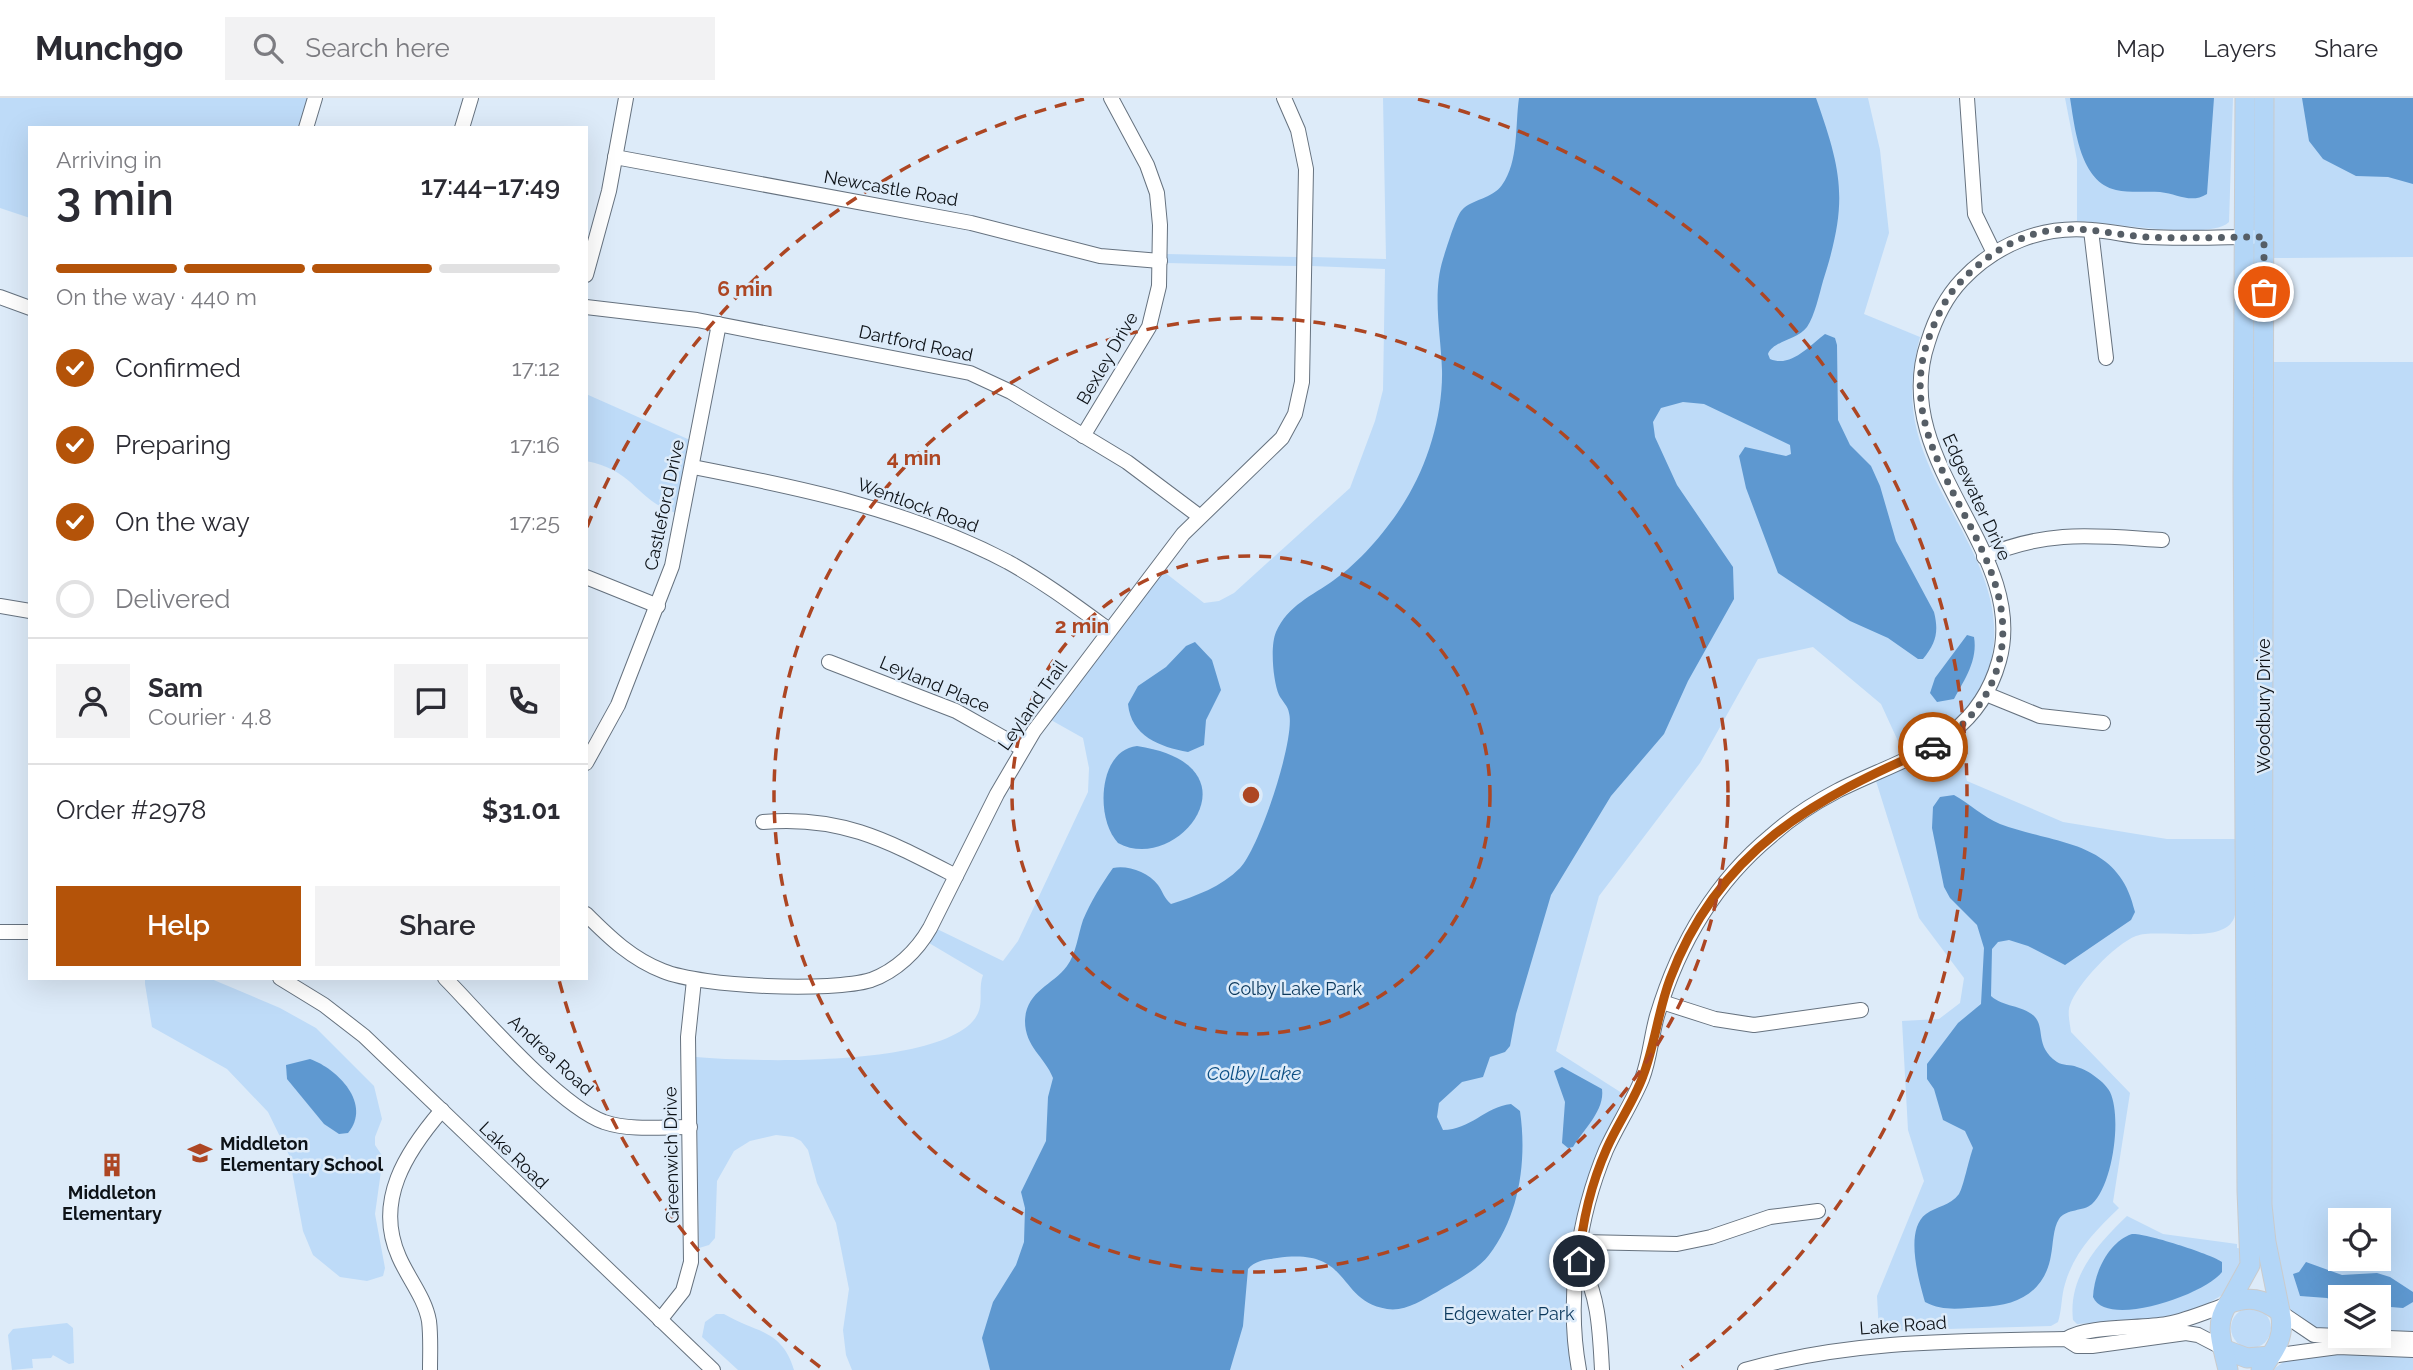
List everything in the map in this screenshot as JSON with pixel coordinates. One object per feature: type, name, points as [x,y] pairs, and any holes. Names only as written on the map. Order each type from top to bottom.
[{"type":"main road","name":"Woodbury Drive","points":[[2229,1303],[2247,1274],[2251,1260],[2247,1167],[2243,237],[2245,98]]},
{"type":"main road","name":"Woodbury Drive","points":[[2264,98],[2262,1194],[2266,1242],[2280,1312]]},
{"type":"main road","points":[[2223,1349],[2243,1357],[2267,1361],[2282,1337],[2280,1312],[2255,1298],[2229,1303],[2219,1324],[2223,1349],[2228,1370]]},
{"type":"street","points":[[307,126],[315,98]]},
{"type":"street","points":[[463,126],[471,98]]},
{"type":"street","points":[[588,267],[615,157],[626,98]]},
{"type":"street","name":"Bexley Drive","points":[[1083,436],[1151,322],[1158,297],[1160,215],[1156,188],[1111,98]]},
{"type":"street","name":"Leyland Trail","points":[[588,916],[632,955],[663,971],[694,980],[837,985],[876,978],[898,965],[920,943],[1023,749],[1109,631],[1199,516],[1279,442],[1293,418],[1301,392],[1306,166],[1298,130],[1284,98]]},
{"type":"street","points":[[1967,98],[1975,214],[1994,253]]},
{"type":"street","name":"Newcastle Road","points":[[615,157],[981,225],[1100,256],[1160,261]]},
{"type":"street","points":[[2091,230],[2106,358]]},
{"type":"street","name":"Edgewater Drive","points":[[1579,1370],[1573,1318],[1574,1277],[1595,1181],[1607,1148],[1642,1078],[1662,1002],[1681,950],[1695,925],[1717,892],[1751,853],[1819,801],[1948,738],[1962,726],[1986,694],[2000,659],[2004,625],[1995,581],[1932,449],[1920,400],[1920,375],[1928,340],[1945,302],[1960,282],[1994,253],[2026,237],[2048,231],[2091,230],[2148,237],[2264,237]]},
{"type":"street","points":[[0,297],[28,307]]},
{"type":"street","name":"Dartford Road","points":[[588,307],[719,324],[963,371],[1005,388],[1148,476],[1199,516]]},
{"type":"street","name":"Castleford Drive","points":[[588,761],[612,719],[658,606],[676,552],[719,324]]},
{"type":"street","name":"Wentlock Road","points":[[693,467],[816,491],[937,530],[1017,568],[1109,631]]},
{"type":"street","points":[[1984,557],[2025,541],[2065,535],[2162,540]]},
{"type":"street","points":[[588,578],[658,606]]},
{"type":"street","points":[[0,606],[28,611]]},
{"type":"street","name":"Leyland Place","points":[[829,662],[949,707],[1023,749]]},
{"type":"street","points":[[1986,694],[2040,716],[2103,723]]},
{"type":"street","points":[[763,822],[812,821],[859,830],[956,876]]},
{"type":"street","points":[[0,932],[28,932]]},
{"type":"street","name":"Lake Road","points":[[283,980],[351,1025],[713,1370]]},
{"type":"street","name":"Andrea Road","points":[[446,980],[562,1095],[584,1112],[620,1126],[690,1127]]},
{"type":"street","name":"Greenwich Drive","points":[[660,1320],[681,1294],[690,1268],[688,1027],[694,980]]},
{"type":"street","points":[[1662,1002],[1715,1019],[1754,1025],[1861,1010]]},
{"type":"street","points":[[430,1370],[429,1320],[396,1248],[391,1209],[400,1165],[442,1110]]},
{"type":"street","points":[[1581,1242],[1677,1244],[1711,1237],[1770,1217],[1818,1211]]},
{"type":"street","name":"Edgewater Drive","points":[[1579,1261],[1587,1274],[1598,1317],[1602,1370]]},
{"type":"street","name":"Lake Road","points":[[1745,1370],[1794,1358],[1880,1344],[2066,1339],[2077,1332],[2134,1329],[2172,1323],[2229,1303]]},
{"type":"street","points":[[2280,1312],[2314,1335],[2413,1339]]},
{"type":"street","name":"Lake Road","points":[[2066,1339],[2077,1346],[2109,1345],[2186,1333],[2223,1349]]},
{"type":"street","points":[[2267,1361],[2338,1347],[2413,1350]]},
{"type":"green space","points":[[0,98],[308,98],[300,126],[28,126],[28,217],[0,208]]},
{"type":"green space","name":"Colby Lake","points":[[1383,98],[1868,98],[1880,150],[1889,233],[1864,314],[1920,337],[1912,384],[1917,431],[1940,489],[1970,545],[1991,603],[1994,633],[1990,665],[1984,681],[1977,695],[1957,718],[1932,737],[1903,752],[1881,704],[1813,647],[1758,659],[1700,763],[1599,896],[1556,1051],[1625,1095],[1594,1162],[1574,1228],[1568,1261],[1566,1296],[1572,1370],[852,1370],[846,1355],[843,1330],[849,1289],[836,1223],[817,1183],[808,1150],[801,1141],[776,1135],[750,1141],[734,1151],[717,1181],[715,1238],[709,1245],[699,1248],[696,1057],[799,1060],[883,1054],[921,1047],[952,1036],[973,1021],[979,1010],[983,975],[929,943],[937,929],[1003,961],[1018,941],[1088,792],[1089,768],[1083,738],[1051,720],[1163,571],[1204,603],[1219,601],[1234,593],[1350,488],[1375,421],[1383,390],[1385,269],[1312,266],[1312,257],[1386,259]]},
{"type":"green space","points":[[2065,98],[2233,98],[2229,222],[2201,230],[2180,230],[2077,221],[2077,160]]},
{"type":"green space","points":[[2273,98],[2413,98],[2413,257],[2273,258]]},
{"type":"green space","points":[[1167,254],[1297,257],[1297,266],[1167,263]]},
{"type":"green space","points":[[2273,362],[2413,362],[2413,1332],[2391,1332],[2391,1285],[2328,1285],[2328,1332],[2303,1322],[2287,1305],[2271,1230]]},
{"type":"green space","points":[[588,395],[690,440],[676,513],[652,501],[625,478],[602,465],[588,462]]},
{"type":"green space","points":[[1958,739],[1967,781],[2063,822],[2167,839],[2235,839],[2235,915],[2230,925],[2220,931],[2146,934],[2127,940],[2088,976],[2070,1005],[2071,1032],[2130,1093],[2113,1202],[2119,1208],[2094,1233],[2074,1262],[2065,1284],[2058,1322],[2051,1326],[1879,1331],[1877,1296],[1924,1181],[1908,1130],[1902,1021],[1939,1019],[1960,1003],[1964,978],[1919,918],[1876,781],[1936,753]]},
{"type":"green space","points":[[145,980],[214,980],[280,1008],[316,1028],[374,1086],[382,1119],[375,1137],[375,1145],[383,1157],[375,1214],[385,1268],[383,1276],[367,1281],[340,1277],[313,1255],[303,1231],[289,1155],[268,1112],[227,1069],[152,1027]]},
{"type":"green space","points":[[2127,1216],[2163,1234],[2237,1244],[2237,1248],[2244,1249],[2245,1257],[2224,1294],[2178,1317],[2077,1324],[2073,1320],[2073,1304],[2080,1275],[2096,1250]]},
{"type":"green space","points":[[2251,1308],[2265,1314],[2271,1328],[2265,1342],[2251,1348],[2237,1342],[2231,1328],[2237,1314]]},
{"type":"green space","points":[[716,1314],[724,1314],[775,1339],[789,1357],[794,1370],[738,1370],[702,1337],[705,1322]]},
{"type":"green space","points":[[67,1323],[73,1328],[74,1363],[69,1364],[53,1355],[51,1358],[32,1359],[33,1368],[12,1370],[8,1335],[13,1329]]},
{"type":"green space","points":[[2317,1352],[2413,1354],[2413,1370],[2272,1370],[2288,1359]]},
{"type":"water","name":"Colby Lake","points":[[1519,98],[1816,98],[1837,169],[1839,209],[1836,230],[1810,322],[1803,331],[1775,346],[1768,354],[1770,359],[1785,361],[1825,334],[1835,338],[1838,420],[1850,445],[1871,466],[1880,486],[1896,541],[1934,612],[1934,642],[1923,659],[1918,659],[1888,638],[1850,621],[1778,573],[1746,488],[1739,456],[1745,447],[1786,456],[1791,454],[1790,445],[1704,404],[1683,402],[1661,408],[1653,422],[1655,437],[1677,485],[1733,567],[1734,599],[1688,681],[1664,734],[1611,796],[1551,895],[1516,1014],[1510,1046],[1505,1052],[1490,1057],[1483,1077],[1462,1082],[1439,1103],[1437,1117],[1443,1130],[1461,1126],[1502,1106],[1511,1104],[1520,1111],[1522,1148],[1519,1186],[1508,1222],[1489,1255],[1472,1271],[1413,1305],[1400,1309],[1387,1309],[1370,1304],[1331,1267],[1319,1260],[1301,1257],[1258,1262],[1248,1269],[1243,1326],[1230,1370],[990,1370],[982,1338],[993,1302],[1016,1265],[1024,1242],[1025,1208],[1021,1192],[1046,1141],[1048,1097],[1053,1078],[1028,1038],[1026,1011],[1035,996],[1067,966],[1075,950],[1086,913],[1113,868],[1131,869],[1149,876],[1171,904],[1216,886],[1233,875],[1248,857],[1274,793],[1290,726],[1288,710],[1279,695],[1274,673],[1273,646],[1276,632],[1294,608],[1354,564],[1373,544],[1398,512],[1421,471],[1433,438],[1442,387],[1438,286],[1443,259],[1462,210],[1498,190],[1507,176],[1514,154]]},
{"type":"water","points":[[2070,98],[2214,98],[2207,194],[2190,198],[2160,192],[2121,191],[2104,185],[2094,177],[2081,153]]},
{"type":"water","points":[[2302,98],[2413,98],[2413,184],[2388,177],[2356,176],[2323,159],[2309,141]]},
{"type":"water","points":[[1967,635],[1974,637],[1975,645],[1970,669],[1954,699],[1937,702],[1930,693],[1935,678]]},
{"type":"water","points":[[1195,642],[1212,660],[1221,690],[1206,720],[1204,745],[1188,752],[1167,747],[1141,732],[1130,715],[1128,704],[1138,686],[1166,667],[1186,646]]},
{"type":"water","points":[[1137,746],[1175,757],[1196,774],[1203,794],[1198,814],[1184,832],[1164,844],[1141,849],[1118,843],[1106,818],[1104,803],[1104,787],[1114,759],[1124,750]]},
{"type":"water","points":[[1954,795],[2000,824],[2082,848],[2100,858],[2115,870],[2127,888],[2135,912],[2131,920],[2065,965],[2028,946],[2009,940],[1998,942],[1992,949],[1991,996],[2034,1016],[2045,1050],[2050,1056],[2059,1063],[2091,1074],[2104,1084],[2114,1103],[2115,1133],[2110,1167],[2099,1195],[2092,1204],[2066,1213],[2059,1219],[2048,1268],[2035,1288],[2027,1295],[2006,1304],[1953,1309],[1925,1302],[1914,1243],[1919,1222],[1926,1214],[1952,1201],[1959,1194],[1973,1148],[1965,1131],[1943,1120],[1934,1089],[1927,1079],[1927,1064],[1958,1023],[1981,1004],[1984,948],[1977,925],[1950,898],[1944,887],[1932,828],[1933,807],[1940,797]]},
{"type":"water","points":[[310,1059],[341,1079],[354,1099],[356,1111],[348,1133],[339,1134],[324,1124],[287,1079],[286,1065]]},
{"type":"water","points":[[1562,1067],[1602,1089],[1600,1104],[1593,1119],[1573,1147],[1568,1148],[1562,1143],[1565,1102],[1554,1071]]},
{"type":"water","points":[[2132,1234],[2163,1240],[2206,1254],[2222,1262],[2222,1272],[2197,1290],[2157,1305],[2117,1310],[2102,1306],[2093,1297],[2099,1269],[2109,1251],[2123,1238]]},
{"type":"water","points":[[2306,1262],[2342,1275],[2377,1273],[2390,1277],[2413,1292],[2413,1302],[2403,1308],[2391,1307],[2391,1285],[2328,1285],[2328,1299],[2300,1296],[2293,1274],[2299,1272]]},
{"type":"way so far","points":[[1933,747],[1962,726],[1986,694],[2000,659],[2004,625],[1995,581],[1932,449],[1924,422],[1920,400],[1920,375],[1925,349],[1945,302],[1977,265],[1994,253],[2026,237],[2070,229],[2148,237],[2264,237],[2264,292]]},
{"type":"place","name":"Middleton Elementary School","points":[[200,1153]]},
{"type":"place","name":"Middleton Elementary","points":[[112,1165]]},
{"type":"route","points":[[1579,1261],[1584,1218],[1598,1170],[1642,1078],[1650,1056],[1656,1022],[1681,950],[1712,899],[1751,853],[1793,818],[1840,789],[1933,747]]},
{"type":"park label","name":"Colby Lake Park","points":[[1295,988]]},
{"type":"park label","name":"Edgewater Park","points":[[1509,1313]]}]
